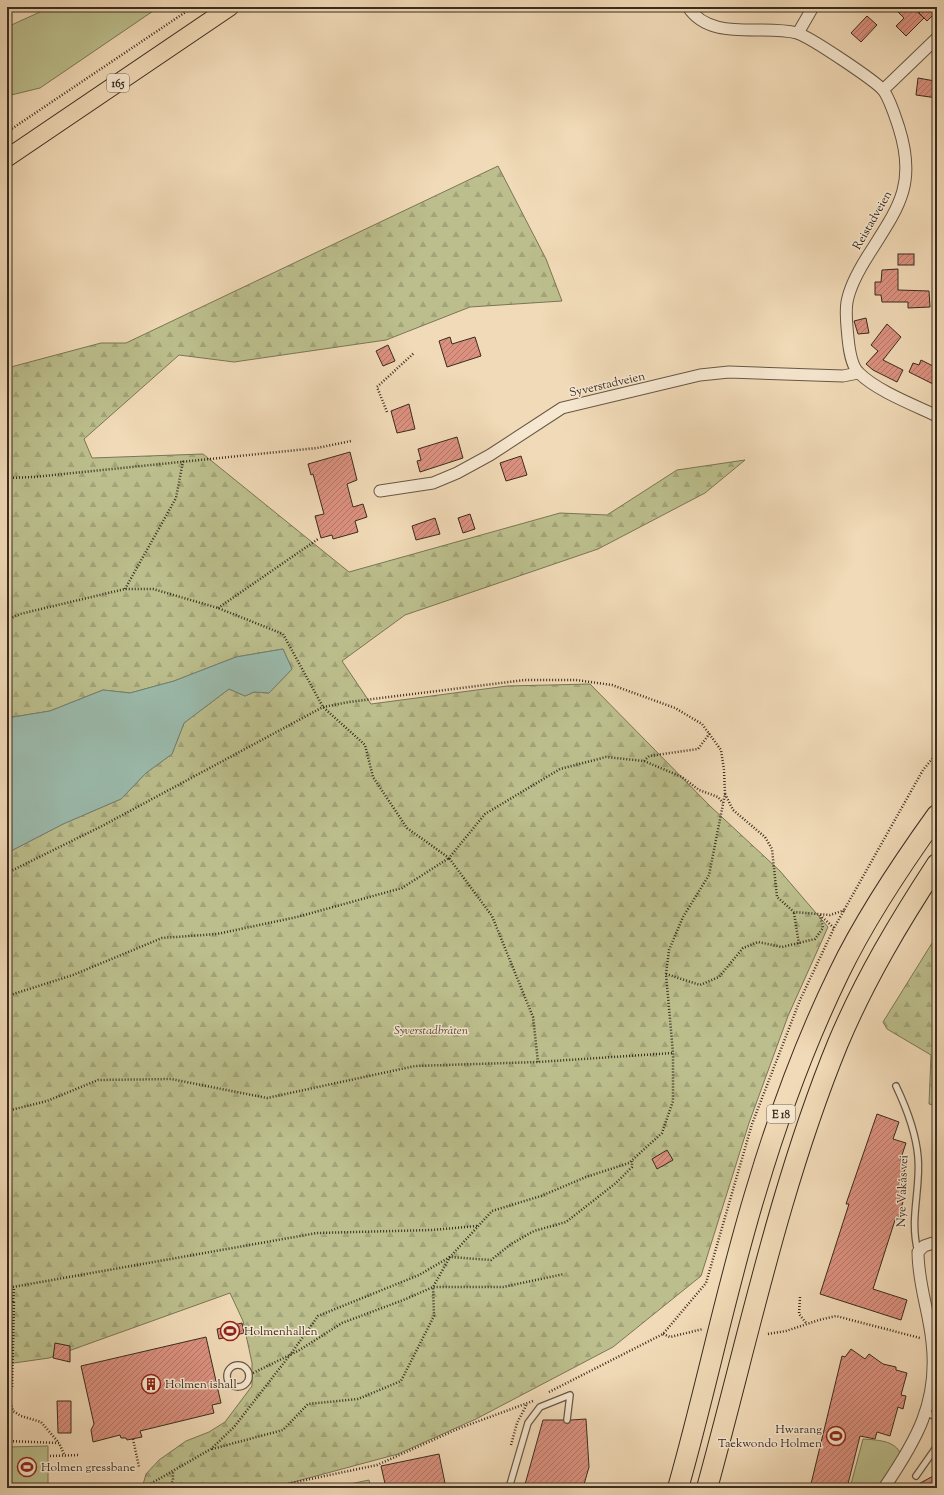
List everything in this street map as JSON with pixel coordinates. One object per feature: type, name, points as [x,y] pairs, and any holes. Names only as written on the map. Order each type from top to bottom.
[{"type":"highway","name":"E 18","points":[[678,1488],[755,1193],[788,1091],[812,1032],[843,965],[870,916],[912,849],[937,815]]},
{"type":"highway","name":"E 18","points":[[707,1488],[784,1198],[816,1100],[839,1042],[865,986],[894,930],[937,864]]},
{"type":"main road","name":"165","points":[[7,158],[230,7]]},
{"type":"street","name":"Reistadveien","points":[[688,7],[694,16],[708,25],[721,28],[798,33],[834,54],[883,90],[892,106],[902,138],[906,160],[905,185],[901,201],[861,265],[847,300],[846,317],[848,346],[858,373]]},
{"type":"street","points":[[798,33],[813,7]]},
{"type":"street","points":[[883,90],[937,38]]},
{"type":"street","name":"Syverstadveien","points":[[380,491],[433,482],[457,473],[490,455],[562,408],[581,403],[700,375],[729,372],[843,376],[858,373]]},
{"type":"street","points":[[858,373],[892,395],[937,416]]},
{"type":"street","points":[[918,1252],[924,1246],[933,1243]]},
{"type":"street","name":"Nye Vakås vei","points":[[884,1488],[908,1454],[926,1413],[934,1379],[932,1341],[918,1272],[918,1252]]},
{"type":"lane","name":"Nye Vakås vei","points":[[896,1086],[905,1106],[918,1156],[913,1235],[918,1252]]},
{"type":"lane","points":[[509,1488],[528,1423],[540,1407],[570,1395],[567,1420]]},
{"type":"lane","points":[[926,1413],[937,1417]]},
{"type":"lane","points":[[916,1476],[937,1446]]},
{"type":"path","points":[[7,132],[193,7]]},
{"type":"path","points":[[387,412],[377,387],[414,353]]},
{"type":"path","points":[[7,478],[34,477],[317,448],[351,441]]},
{"type":"path","points":[[125,589],[176,498],[183,461]]},
{"type":"path","points":[[218,608],[318,539]]},
{"type":"path","points":[[7,620],[20,614],[125,589],[153,589],[218,608],[283,634],[323,707],[365,745],[373,777],[407,828],[449,858],[492,916],[533,1017],[538,1062]]},
{"type":"path","points":[[7,873],[102,826],[323,707],[383,696],[525,680],[576,680],[612,685],[676,708],[702,724],[721,750],[725,794],[709,875],[683,917],[669,950],[666,974],[673,1053],[673,1101],[662,1133],[632,1161],[586,1176],[541,1196],[492,1211],[450,1257],[433,1287],[434,1316],[401,1381],[358,1400],[308,1404],[283,1430],[211,1449]]},
{"type":"path","points":[[644,761],[649,756],[698,749],[710,734]]},
{"type":"path","points":[[548,1393],[663,1334],[706,1283],[752,1124],[800,1000],[834,928],[846,910],[923,770],[937,753]]},
{"type":"path","points":[[7,996],[73,975],[162,938],[217,934],[297,917],[402,888],[449,858],[485,814],[560,769],[606,757],[644,761],[682,777],[699,790],[718,796],[724,803]]},
{"type":"path","points":[[725,794],[733,810],[765,837],[772,849],[777,897],[794,912],[830,915],[846,910]]},
{"type":"path","points":[[794,912],[799,944]]},
{"type":"path","points":[[820,915],[834,928]]},
{"type":"path","points":[[666,974],[700,985],[719,977],[743,948],[758,942],[782,946],[799,944],[815,939],[823,928],[820,915]]},
{"type":"path","points":[[937,975],[935,985],[937,988]]},
{"type":"path","points":[[7,1112],[47,1102],[98,1080],[171,1079],[267,1098],[415,1066],[538,1062],[673,1053]]},
{"type":"path","points":[[143,1488],[211,1449],[234,1427],[290,1355],[318,1316],[419,1275],[450,1257],[491,1260],[511,1244],[534,1231],[566,1222],[616,1183],[632,1167],[632,1161]]},
{"type":"path","points":[[7,1288],[14,1288],[317,1233],[432,1230],[477,1226]]},
{"type":"path","points":[[249,1375],[290,1355],[342,1323],[406,1299],[433,1287],[503,1287],[564,1274]]},
{"type":"path","points":[[14,1288],[13,1302],[11,1302],[9,1387],[13,1411],[21,1416],[40,1422],[59,1443],[65,1456]]},
{"type":"path","points":[[800,1298],[800,1314],[807,1324]]},
{"type":"path","points":[[768,1334],[786,1332],[807,1324],[836,1316],[932,1341]]},
{"type":"path","points":[[663,1334],[670,1337],[705,1329]]},
{"type":"path","points":[[7,1405],[10,1400]]},
{"type":"path","points":[[268,1488],[377,1465],[460,1428],[534,1400]]},
{"type":"path","points":[[133,1439],[139,1467]]},
{"type":"path","points":[[7,1441],[59,1443]]},
{"type":"path","points":[[50,1456],[80,1455]]},
{"type":"path","points":[[170,1488],[174,1480],[173,1472]]},
{"type":"green space","points":[[51,7],[159,7],[40,88],[7,96],[7,27]]},
{"type":"green space","name":"Syverstadbråten","points":[[498,166],[546,259],[562,301],[470,307],[386,340],[234,362],[179,355],[84,439],[92,458],[203,454],[349,572],[560,513],[607,515],[677,470],[745,460],[705,493],[598,549],[405,615],[342,661],[371,704],[507,686],[590,684],[710,806],[780,871],[828,927],[788,1016],[749,1123],[701,1276],[613,1347],[476,1419],[398,1454],[267,1488],[142,1488],[146,1474],[159,1460],[186,1441],[209,1432],[225,1422],[252,1386],[252,1363],[243,1321],[230,1293],[49,1358],[7,1364],[7,853],[63,824],[121,799],[146,773],[172,754],[184,723],[229,689],[245,696],[254,692],[269,693],[292,669],[283,649],[236,657],[174,681],[130,693],[103,690],[50,711],[7,718],[7,368],[101,343],[126,343]]},
{"type":"green space","points":[[937,935],[937,1106],[929,1104],[931,1055],[887,1029],[883,1022]]},
{"type":"green space","points":[[863,1439],[885,1442],[895,1446],[901,1455],[878,1488],[850,1488]]},
{"type":"green space","name":"Holmen gressbane","points":[[48,1446],[48,1488],[7,1488],[7,1447]]},
{"type":"green space","points":[[369,1480],[371,1488],[331,1488]]},
{"type":"shaded area","points":[[283,649],[292,669],[269,693],[254,692],[245,696],[229,689],[184,723],[172,754],[146,773],[121,799],[63,824],[7,853],[7,718],[50,711],[103,690],[130,693],[174,681],[236,657]]},
{"type":"building","points":[[893,7],[912,7],[924,18],[906,36],[896,26],[904,18]]},
{"type":"building","points":[[927,7],[934,14],[927,21],[919,13]]},
{"type":"building","points":[[867,16],[877,25],[861,42],[851,33]]},
{"type":"building","points":[[918,78],[935,81],[934,85],[937,86],[937,98],[916,95]]},
{"type":"building","points":[[898,254],[914,254],[914,265],[898,265]]},
{"type":"building","points":[[898,269],[898,290],[929,291],[930,307],[908,308],[908,302],[882,302],[881,295],[875,295],[875,282],[881,282],[882,270]]},
{"type":"building","points":[[866,318],[869,333],[858,334],[854,321]]},
{"type":"building","points":[[887,324],[901,337],[883,360],[903,370],[897,382],[873,370],[866,364],[878,351],[871,345]]},
{"type":"building","points":[[450,337],[452,344],[475,337],[481,356],[447,367],[439,341]]},
{"type":"building","points":[[388,345],[395,361],[383,366],[376,351]]},
{"type":"building","points":[[921,360],[937,368],[937,386],[909,372],[913,363],[919,365]]},
{"type":"building","points":[[409,404],[415,429],[397,433],[391,411]]},
{"type":"building","points":[[457,437],[463,458],[420,472],[417,461],[421,460],[418,449]]},
{"type":"building","points":[[350,452],[357,480],[347,484],[353,507],[363,504],[367,517],[355,521],[358,532],[333,539],[332,535],[321,538],[315,516],[324,514],[313,474],[311,475],[308,464]]},
{"type":"building","points":[[521,456],[527,475],[506,481],[500,463]]},
{"type":"building","points":[[470,514],[475,529],[463,533],[458,518]]},
{"type":"building","points":[[435,518],[440,534],[416,540],[412,526]]},
{"type":"building","points":[[877,1114],[899,1122],[893,1139],[906,1143],[900,1161],[907,1163],[901,1181],[905,1183],[899,1201],[903,1202],[897,1221],[895,1220],[873,1289],[907,1300],[901,1320],[820,1294],[849,1204],[846,1204]]},
{"type":"building","points":[[667,1150],[673,1160],[657,1169],[652,1159]]},
{"type":"building","name":"Holmenhallen","points":[[242,1323],[244,1333],[219,1339],[217,1329]]},
{"type":"building","name":"Holmen ishall","points":[[206,1337],[221,1403],[212,1405],[214,1413],[140,1431],[142,1437],[127,1440],[126,1438],[121,1438],[120,1435],[93,1442],[91,1430],[94,1424],[81,1366]]},
{"type":"building","points":[[55,1343],[70,1346],[70,1362],[53,1358]]},
{"type":"building","points":[[851,1349],[865,1359],[869,1354],[883,1364],[896,1367],[896,1370],[907,1373],[901,1395],[906,1396],[903,1409],[898,1407],[890,1436],[877,1432],[875,1439],[860,1436],[847,1488],[810,1488],[842,1356],[845,1357]]},
{"type":"building","points":[[57,1401],[71,1401],[71,1433],[58,1433]]},
{"type":"building","points":[[586,1419],[589,1467],[583,1488],[524,1488],[543,1420],[563,1420],[567,1424],[571,1420]]},
{"type":"building","points":[[439,1454],[446,1488],[386,1488],[381,1466]]},
{"type":"building","points":[[937,1474],[937,1488],[911,1488]]},
{"type":"place","name":"Holmenhallen","points":[[230,1331]]},
{"type":"place","name":"Holmen ishall","points":[[151,1384]]},
{"type":"place","name":"Hwarang Taekwondo Holmen","points":[[836,1436]]},
{"type":"place","name":"Holmen gressbane","points":[[27,1467]]}]
